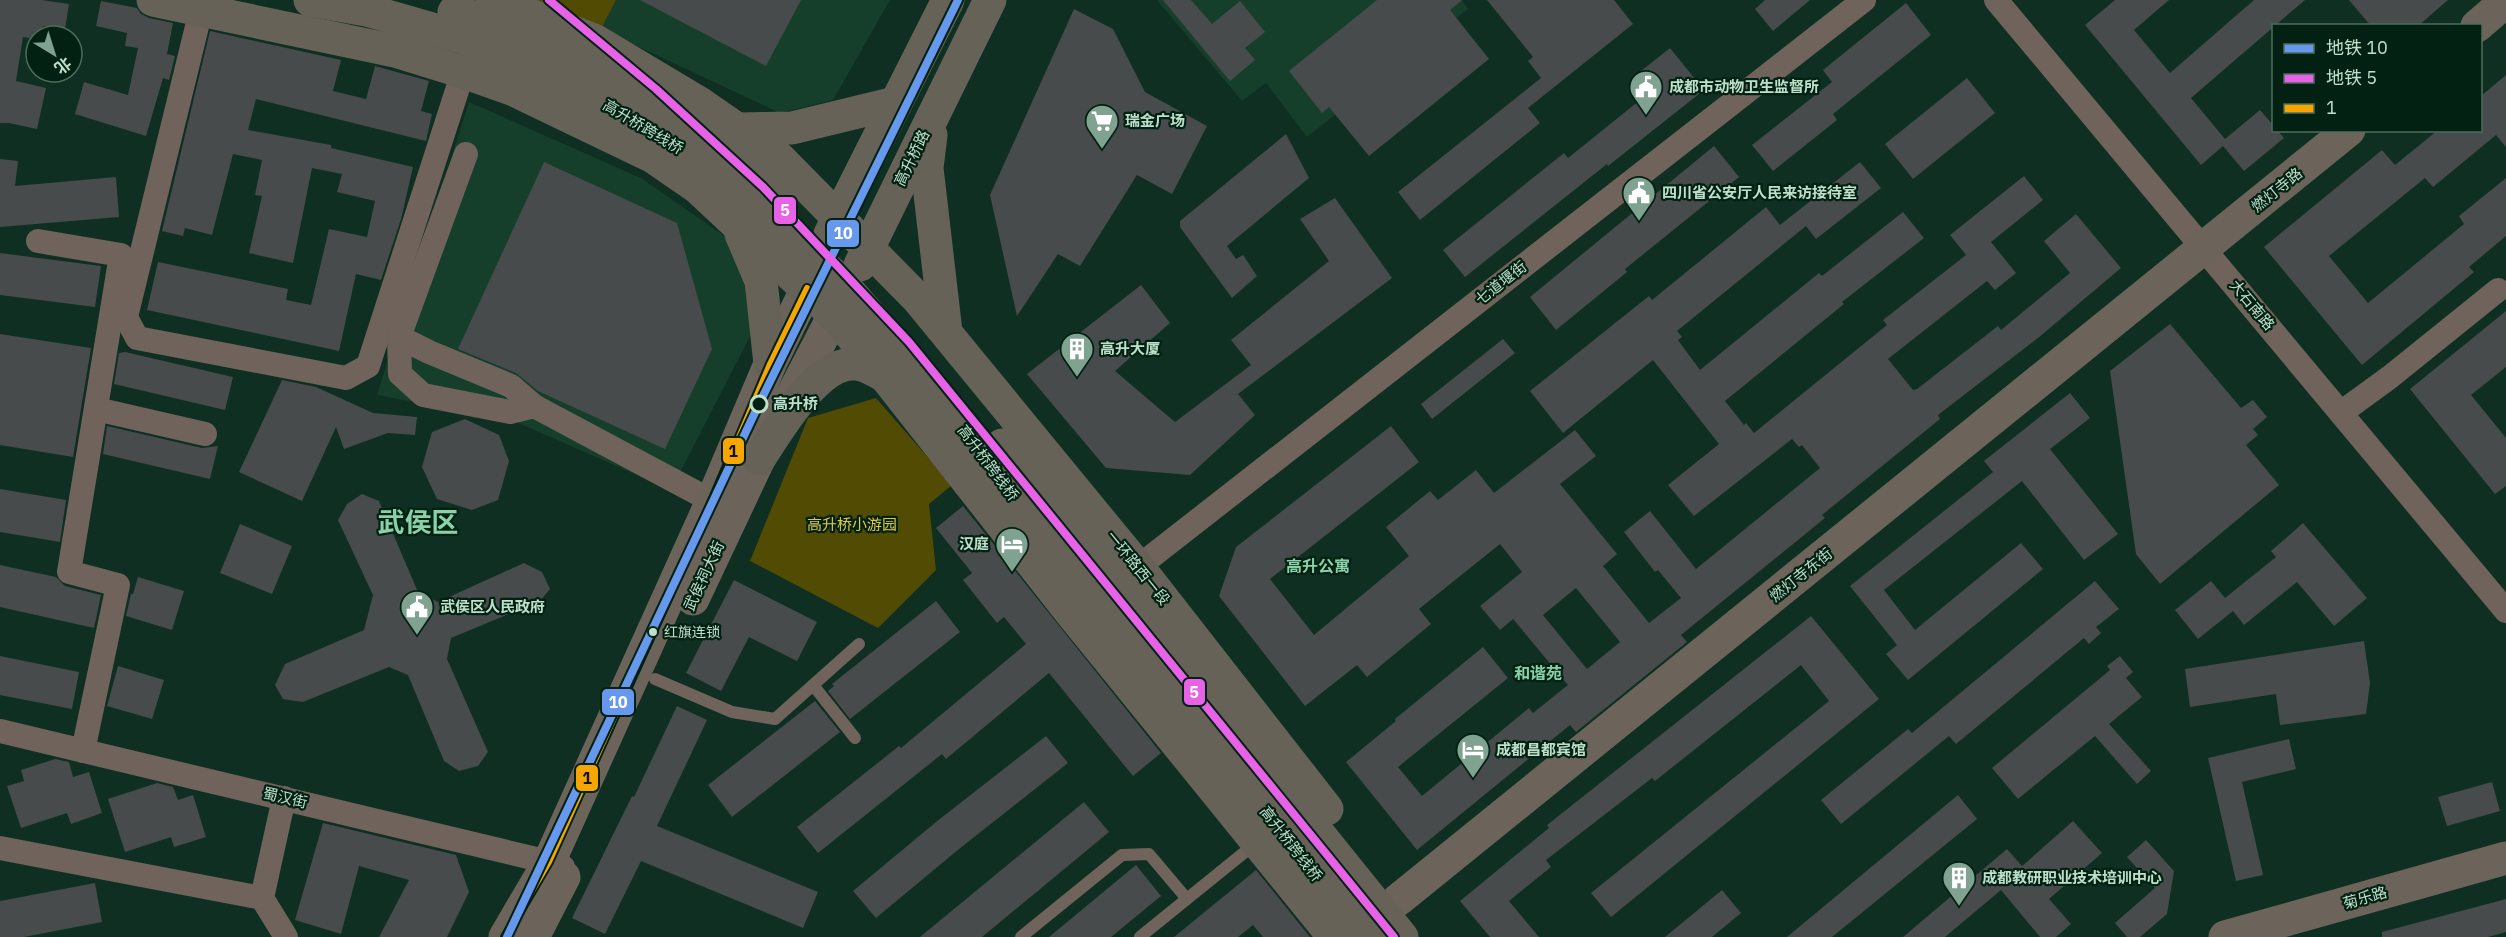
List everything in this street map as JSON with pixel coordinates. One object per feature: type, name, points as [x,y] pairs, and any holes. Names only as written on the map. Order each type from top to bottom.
[{"type":"main road","name":"一环路西一段","points":[[153,0],[395,51],[463,72],[514,90],[653,157],[698,188],[834,315],[1257,842],[1373,925],[1419,937]]},
{"type":"main road","name":"高升桥跨线桥","points":[[310,0],[366,10],[464,38],[588,95],[636,120],[754,201],[841,282],[926,381],[1022,508],[1373,925]]},
{"type":"main road","name":"高升桥跨线桥","points":[[413,0],[470,16],[605,75],[647,96],[686,121],[767,184],[852,262],[918,339],[1037,489],[1144,617],[1373,925]]},
{"type":"main road","name":"一环路西一段","points":[[492,0],[594,40],[701,104],[779,158],[918,298],[1138,567],[1373,925]]},
{"type":"main road","points":[[807,288],[838,215],[948,0]]},
{"type":"main road","name":"高升桥路","points":[[834,315],[990,0]]},
{"type":"main road","points":[[737,129],[792,128],[895,103]]},
{"type":"main road","points":[[933,114],[927,168],[946,332]]},
{"type":"main road","points":[[733,219],[749,248],[761,281],[770,364]]},
{"type":"main road","points":[[759,459],[794,407],[819,380],[840,366],[856,363],[885,376]]},
{"type":"street","name":"七道堰街","points":[[1138,567],[1864,0]]},
{"type":"street","name":"大石南路","points":[[1996,0],[2506,611]]},
{"type":"street","points":[[2479,24],[2506,1]]},
{"type":"street","points":[[201,10],[126,316],[137,338],[346,378],[368,366],[463,72]]},
{"type":"street","name":"燃灯寺路","points":[[2204,249],[2347,132]]},
{"type":"street","points":[[466,154],[399,337],[400,374],[423,395],[510,412],[534,406]]},
{"type":"street","points":[[38,241],[121,255],[69,573],[118,585],[83,751]]},
{"type":"street","name":"燃灯寺东街","points":[[1373,925],[2204,249]]},
{"type":"street","name":"武侯祠大街","points":[[533,937],[558,865],[770,364],[807,288]]},
{"type":"street","points":[[2342,412],[2390,377],[2498,290]]},
{"type":"street","name":"武侯祠大街","points":[[505,937],[558,865],[655,679],[759,459],[834,315]]},
{"type":"street","points":[[399,337],[511,386],[534,406],[712,501]]},
{"type":"street","points":[[96,409],[205,434]]},
{"type":"street","name":"蜀汉街","points":[[0,731],[558,865]]},
{"type":"street","points":[[284,798],[262,898],[286,937]]},
{"type":"street","points":[[0,848],[262,898]]},
{"type":"street","name":"菊乐路","points":[[2224,937],[2506,858]]},
{"type":"lane","points":[[655,679],[732,712],[775,719],[859,644]]},
{"type":"lane","points":[[813,685],[855,738]]},
{"type":"lane","points":[[1140,937],[1257,842]]},
{"type":"lane","points":[[1022,937],[1122,855],[1149,854],[1187,899]]},
{"type":"shaded area","points":[[616,0],[890,0],[833,100],[780,113],[601,29]]},
{"type":"shaded area","points":[[1157,0],[1462,0],[1468,9],[1307,137],[1266,83],[1242,101]]},
{"type":"shaded area","points":[[469,102],[641,178],[736,244],[759,319],[671,490],[514,421],[377,395]]},
{"type":"green space","points":[[533,0],[616,0],[601,29]]},
{"type":"green space","name":"高升桥小游园","points":[[876,398],[952,485],[929,504],[936,570],[878,628],[750,561],[808,418]]},
{"type":"building","points":[[0,0],[42,0],[69,4],[66,24],[24,24],[24,37],[16,81],[46,88],[37,129],[0,123]]},
{"type":"building","points":[[640,0],[801,0],[766,66]]},
{"type":"building","points":[[1163,0],[1191,0],[1212,24],[1240,1],[1265,32],[1245,48],[1255,60],[1230,81]]},
{"type":"building","points":[[1377,0],[1462,0],[1450,10],[1489,59],[1369,156],[1329,107],[1322,113],[1289,71]]},
{"type":"building","points":[[1487,0],[1614,0],[1633,24],[1528,108],[1540,123],[1420,220],[1398,192],[1541,78],[1528,61],[1533,57]]},
{"type":"building","points":[[1765,0],[1810,0],[1773,31],[1755,9]]},
{"type":"building","points":[[2115,0],[2169,0],[2134,30],[2170,73],[2254,0],[2305,0],[2277,24],[2272,24],[2272,28],[2191,98],[2225,139],[2260,110],[2272,124],[2272,132],[2279,132],[2284,138],[2244,171],[2223,146],[2201,165],[2085,25]]},
{"type":"building","points":[[2349,0],[2448,0],[2420,24],[2369,24]]},
{"type":"building","points":[[101,1],[137,8],[141,14],[149,18],[173,23],[167,54],[175,56],[169,80],[163,78],[146,136],[75,114],[84,82],[128,95],[138,48],[125,46],[127,33],[96,26]]},
{"type":"building","points":[[1906,3],[1931,35],[1833,114],[1837,120],[1773,171],[1752,145],[1832,82],[1823,70]]},
{"type":"building","name":"瑞金广场","points":[[1074,9],[1113,29],[1145,92],[1207,126],[1172,194],[1137,175],[1080,266],[1058,254],[1017,316],[990,195]]},
{"type":"building","points":[[210,31],[341,60],[333,91],[366,99],[375,66],[429,81],[421,111],[432,114],[426,141],[256,99],[248,130],[331,145],[331,148],[413,167],[401,219],[381,280],[356,274],[339,351],[147,310],[158,262],[288,289],[286,300],[311,305],[329,229],[367,237],[375,201],[337,192],[342,174],[312,168],[293,263],[249,253],[262,196],[255,195],[262,160],[233,154],[212,235],[185,228],[183,236],[162,231]]},
{"type":"building","points":[[1670,48],[1704,90],[1465,277],[1443,250],[1564,153],[1568,158],[1655,88],[1641,71]]},
{"type":"building","points":[[2506,75],[2506,147],[2496,135],[2433,187],[2425,178],[2329,256],[2368,303],[2464,224],[2459,216],[2506,178],[2506,236],[2469,267],[2474,272],[2362,365],[2264,247],[2382,150],[2395,165],[2436,132],[2482,132],[2482,95]]},
{"type":"building","points":[[1967,78],[1995,113],[1913,179],[1885,144]]},
{"type":"building","points":[[1286,134],[1309,178],[1227,246],[1236,259],[1243,255],[1257,276],[1232,298],[1180,227],[1180,221]]},
{"type":"building","points":[[1714,146],[1739,177],[1625,269],[1627,272],[1556,330],[1530,297]]},
{"type":"building","points":[[0,159],[18,161],[15,186],[116,177],[119,217],[0,227]]},
{"type":"building","points":[[544,162],[677,223],[712,349],[665,449],[538,391],[516,373],[458,349]]},
{"type":"building","points":[[1860,162],[1881,188],[1816,239],[1806,226],[1677,331],[1682,337],[1678,340],[1700,370],[1819,273],[1822,276],[1903,212],[1924,238],[1842,302],[1844,304],[1725,401],[1744,425],[1746,423],[1754,433],[1887,325],[1883,320],[1966,255],[1950,235],[2024,176],[2043,200],[1991,242],[2016,273],[1995,290],[1987,281],[1888,359],[1913,390],[1998,326],[2001,330],[2070,273],[2044,241],[2076,214],[2121,268],[2038,338],[1938,415],[1940,419],[1822,515],[1825,518],[1681,635],[1687,642],[1576,732],[1570,725],[1417,850],[1346,762],[1483,647],[1508,678],[1398,767],[1422,796],[1529,708],[1533,713],[1568,685],[1513,619],[1500,630],[1480,606],[1522,572],[1500,544],[1419,609],[1431,624],[1367,677],[1357,665],[1305,706],[1219,596],[1236,547],[1391,426],[1419,462],[1270,579],[1314,635],[1409,556],[1386,527],[1430,491],[1438,500],[1476,470],[1494,493],[1575,430],[1596,456],[1560,484],[1617,554],[1603,566],[1649,623],[1681,598],[1658,570],[1655,572],[1624,532],[1650,511],[1696,569],[1820,468],[1802,445],[1799,447],[1792,439],[1694,516],[1668,485],[1719,444],[1653,360],[1563,433],[1530,391],[1649,296],[1652,300],[1766,207],[1780,225]],"holes":[[[1576,588],[1620,642],[1587,669],[1543,615]]]},
{"type":"building","name":"高升大厦","points":[[1335,198],[1392,278],[1238,394],[1255,415],[1190,475],[1106,468],[1027,374],[1141,285],[1170,323],[1115,371],[1175,422],[1251,365],[1231,340],[1329,261],[1300,219]]},
{"type":"building","points":[[0,253],[101,266],[95,307],[0,295]]},
{"type":"building","points":[[2506,311],[2506,367],[2471,395],[2506,438],[2506,486],[2495,494],[2410,389]]},
{"type":"building","points":[[2170,324],[2241,408],[2253,400],[2267,417],[2253,429],[2258,435],[2246,445],[2279,485],[2160,584],[2136,554],[2110,371]]},
{"type":"building","points":[[0,334],[91,348],[73,457],[0,445]]},
{"type":"building","points":[[1503,339],[1515,353],[1432,419],[1421,404]]},
{"type":"building","points":[[125,352],[233,377],[225,410],[114,384],[119,353]]},
{"type":"building","points":[[282,380],[316,387],[373,413],[417,417],[415,435],[388,433],[344,449],[336,427],[302,501],[239,472]]},
{"type":"building","points":[[2070,393],[2090,418],[2050,449],[2118,534],[2084,560],[2022,481],[1884,590],[1915,630],[2021,543],[2043,569],[1908,680],[1886,654],[1897,645],[1850,586],[1993,472],[1984,461]]},
{"type":"building","points":[[465,419],[499,435],[509,461],[498,500],[472,510],[437,499],[422,467],[432,432]]},
{"type":"building","points":[[107,426],[202,448],[218,446],[210,479],[103,454]]},
{"type":"building","points":[[0,489],[66,500],[60,542],[0,532]]},
{"type":"building","points":[[362,494],[379,501],[418,592],[438,602],[524,563],[542,572],[550,589],[540,601],[451,638],[447,659],[488,752],[478,766],[459,771],[444,761],[408,675],[389,667],[303,702],[283,699],[275,685],[285,664],[364,630],[373,595],[338,520],[347,504]]},
{"type":"building","points":[[963,506],[1161,753],[1133,776],[1049,673],[946,759],[942,754],[818,853],[797,827],[899,746],[901,748],[1026,644],[1004,617],[997,623],[963,580],[972,573],[936,528]]},
{"type":"building","points":[[2303,523],[2367,598],[2334,626],[2297,582],[2244,625],[2233,611],[2198,639],[2175,610],[2211,581],[2225,598],[2276,557],[2271,551]]},
{"type":"building","points":[[240,524],[292,546],[272,594],[220,573]]},
{"type":"building","points":[[0,565],[56,577],[65,586],[101,595],[94,628],[0,607]]},
{"type":"building","points":[[138,577],[184,591],[172,630],[126,616]]},
{"type":"building","points":[[734,580],[817,622],[797,661],[749,637],[721,691],[686,673]]},
{"type":"building","points":[[2095,581],[2119,609],[2096,627],[2101,633],[2089,644],[2084,638],[1956,744],[1949,736],[1841,824],[1821,800],[1908,729],[1912,733]]},
{"type":"building","points":[[936,601],[960,632],[850,719],[828,691],[834,686],[832,684]]},
{"type":"building","points":[[1811,616],[1879,699],[1611,917],[1591,893],[1829,701],[1801,665],[1655,781],[1652,778],[1546,860],[1551,867],[1509,901],[1539,937],[1490,937],[1460,901],[1549,828],[1547,825]]},
{"type":"building","points":[[2364,641],[2370,683],[2366,714],[2280,725],[2276,694],[2190,707],[2185,669]]},
{"type":"building","points":[[0,656],[79,672],[72,709],[0,695]]},
{"type":"building","points":[[2120,656],[2133,672],[2126,678],[2142,697],[2109,724],[2151,771],[2137,784],[2095,736],[2018,799],[1992,768],[2110,670],[2107,666]]},
{"type":"building","points":[[118,666],[164,680],[152,719],[107,706]]},
{"type":"building","points":[[815,701],[840,732],[732,817],[708,785]]},
{"type":"building","points":[[677,706],[707,720],[657,826],[818,892],[803,928],[641,861],[605,934],[572,918],[632,796],[634,797]]},
{"type":"building","points":[[1046,736],[1068,763],[876,918],[853,891],[936,822]]},
{"type":"building","points":[[2289,739],[2296,769],[2242,782],[2263,875],[2236,881],[2208,758]]},
{"type":"building","points":[[55,759],[69,762],[73,777],[89,772],[102,813],[71,824],[67,813],[21,828],[7,786],[24,781],[21,770]]},
{"type":"building","points":[[2492,782],[2500,811],[2447,826],[2438,797]]},
{"type":"building","points":[[157,783],[173,787],[178,800],[193,795],[206,837],[174,847],[171,837],[125,852],[108,799]]},
{"type":"building","points":[[1958,795],[1977,819],[1832,937],[1787,937]]},
{"type":"building","points":[[1084,802],[1109,832],[982,937],[920,937]]},
{"type":"building","name":"成都教研职业技术培训中心","points":[[2073,821],[2102,853],[2049,899],[2071,924],[2056,937],[2040,937],[2001,890],[1945,937],[1903,937],[2007,849],[2022,866]]},
{"type":"building","points":[[323,823],[456,855],[469,892],[447,937],[379,937],[409,880],[359,866],[341,934],[295,920]]},
{"type":"building","points":[[2146,840],[2174,871],[2167,914],[2140,937],[2127,937],[2115,923],[2155,888],[2127,857]]},
{"type":"building","points":[[1136,865],[1161,896],[1111,937],[1049,937]]},
{"type":"building","points":[[1256,870],[1310,937],[1263,937],[1253,925],[1238,937],[1174,937]]},
{"type":"building","points":[[95,883],[102,922],[24,937],[0,937],[0,901]]},
{"type":"building","points":[[1722,890],[1741,913],[1712,937],[1665,937]]},
{"type":"building","points":[[2506,899],[2506,932],[2488,937],[2382,937],[2382,932]]},
{"type":"metro line","name":"5","points":[[549,0],[656,89],[763,187],[909,342],[1394,937]]},
{"type":"metro line","name":"10","points":[[507,937],[759,404],[958,0]]},
{"type":"transit line","name":"1","points":[[505,937],[549,862],[712,501],[770,364],[807,288]]},
{"type":"place","name":"成都市动物卫生监督所","points":[[1646,116]]},
{"type":"place","name":"瑞金广场","points":[[1102,150]]},
{"type":"place","name":"四川省公安厅人民来访接待室","points":[[1639,222]]},
{"type":"place","name":"高升大厦","points":[[1077,378]]},
{"type":"place","name":"高升桥","points":[[759,404]]},
{"type":"place","name":"汉庭","points":[[1012,573]]},
{"type":"place","name":"红旗连锁","points":[[653,632]]},
{"type":"place","name":"武侯区人民政府","points":[[417,636]]},
{"type":"place","name":"成都昌都宾馆","points":[[1473,779]]},
{"type":"place","name":"成都教研职业技术培训中心","points":[[1959,907]]},
{"type":"district","name":"武侯区","points":[[418,523]]},
{"type":"district","name":"高升公寓","points":[[1318,566]]},
{"type":"district","name":"和谐苑","points":[[1538,673]]}]
